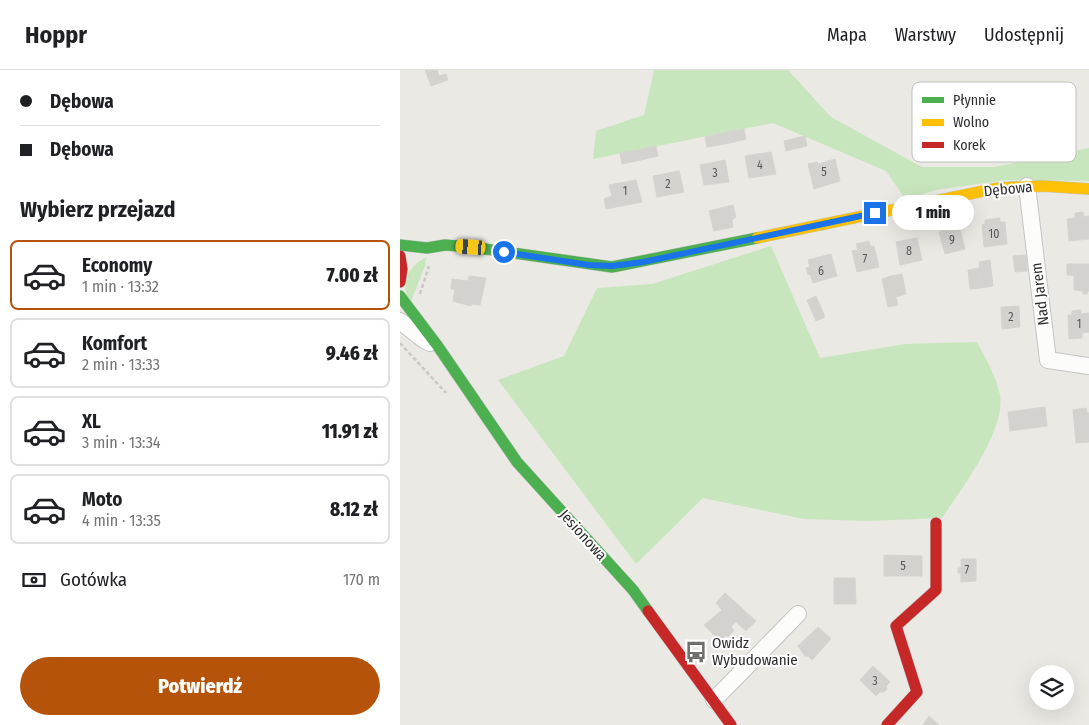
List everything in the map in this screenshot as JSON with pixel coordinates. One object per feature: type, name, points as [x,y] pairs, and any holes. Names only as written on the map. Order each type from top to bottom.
[{"type":"street","name":"Nad Jarem","points":[[1028,186],[1048,360],[1089,366]]},
{"type":"street","name":"Dębowa","points":[[400,245],[429,248],[445,245],[471,247],[589,265],[612,266],[643,262],[998,188],[1043,186],[1089,189]]},
{"type":"street","points":[[401,270],[429,248]]},
{"type":"street","name":"Jesionowa","points":[[400,296],[437,345],[517,462],[633,590],[731,725]]},
{"type":"street","name":"Jesionowa","points":[[400,321],[424,340],[437,345]]},
{"type":"street","points":[[886,725],[917,692],[896,626],[936,590],[936,523]]},
{"type":"street","points":[[714,700],[798,614]]},
{"type":"path","points":[[419,295],[432,258],[429,248]]},
{"type":"green space","points":[[654,70],[788,70],[831,117],[922,167],[994,167],[1019,162],[1076,162],[1076,151],[1089,148],[1089,181],[1007,180],[935,190],[906,200],[886,171],[773,123],[593,159],[596,131],[644,115]]},
{"type":"green space","points":[[771,246],[820,358],[905,344],[977,342],[993,374],[1000,395],[1000,409],[989,442],[970,476],[942,518],[868,521],[804,519],[703,498],[636,564],[498,380],[564,356],[597,288],[652,284]]},
{"type":"green space","points":[[426,257],[425,266],[410,304],[406,289],[407,277],[414,266]]},
{"type":"building","points":[[425,70],[437,70],[439,76],[446,74],[448,80],[431,86]]},
{"type":"building","points":[[744,129],[746,139],[730,143],[728,132]]},
{"type":"building","points":[[728,132],[730,143],[707,147],[705,137]]},
{"type":"building","points":[[805,136],[807,146],[786,151],[784,141]]},
{"type":"building","points":[[656,146],[658,156],[641,160],[638,150]]},
{"type":"building","points":[[638,150],[641,160],[622,164],[620,153]]},
{"type":"building","points":[[771,152],[776,174],[749,178],[745,156]]},
{"type":"building","points":[[835,159],[840,181],[814,189],[808,164],[817,162],[818,164]]},
{"type":"building","points":[[725,160],[729,182],[704,185],[700,165]]},
{"type":"building","points":[[679,171],[684,192],[657,197],[653,176]]},
{"type":"building","points":[[636,180],[642,202],[606,209],[604,199],[612,196],[609,185]]},
{"type":"building","points":[[733,205],[736,217],[732,220],[733,227],[714,231],[709,211]]},
{"type":"building","points":[[1083,212],[1084,217],[1089,216],[1089,239],[1069,241],[1067,219],[1075,218],[1075,213]]},
{"type":"building","points":[[1000,218],[1000,222],[1005,222],[1007,244],[984,247],[982,225],[985,224],[985,220]]},
{"type":"building","points":[[958,221],[965,249],[945,254],[939,232],[944,230],[943,225]]},
{"type":"building","points":[[917,238],[922,260],[900,265],[896,242]]},
{"type":"building","points":[[869,241],[870,246],[874,246],[879,267],[857,272],[852,251],[858,250],[856,244]]},
{"type":"building","points":[[831,254],[837,276],[813,283],[806,268],[810,267],[808,260]]},
{"type":"building","points":[[1026,255],[1027,271],[1015,272],[1013,256]]},
{"type":"building","points":[[990,260],[993,286],[981,288],[979,262]]},
{"type":"building","points":[[1067,264],[1089,264],[1089,276],[1067,275]]},
{"type":"building","points":[[979,268],[981,288],[970,289],[968,270]]},
{"type":"building","points":[[902,274],[906,294],[896,297],[891,276]]},
{"type":"building","points":[[1074,275],[1089,276],[1089,291],[1087,294],[1083,294],[1083,291],[1074,290]]},
{"type":"building","points":[[469,276],[486,278],[480,305],[472,304],[471,306],[453,301],[455,289],[451,289],[452,279],[468,281]]},
{"type":"building","points":[[891,276],[898,305],[888,307],[882,279]]},
{"type":"building","points":[[816,296],[825,317],[816,321],[807,300]]},
{"type":"building","points":[[1019,306],[1020,327],[1002,329],[1001,307]]},
{"type":"building","points":[[1081,310],[1081,314],[1089,313],[1089,332],[1082,333],[1082,338],[1069,339],[1068,315],[1072,315],[1072,311]]},
{"type":"building","points":[[1045,407],[1047,426],[1010,431],[1008,412]]},
{"type":"building","points":[[1086,408],[1087,413],[1089,413],[1089,442],[1076,443],[1073,410]]},
{"type":"building","points":[[884,555],[922,556],[922,576],[884,576]]},
{"type":"building","points":[[961,559],[976,559],[976,581],[961,582],[961,573],[958,573],[958,568],[961,568]]},
{"type":"building","points":[[834,578],[855,578],[856,604],[834,604]]},
{"type":"building","points":[[725,593],[756,621],[746,631],[736,622],[731,627],[734,630],[728,637],[726,635],[720,641],[704,625],[722,610],[716,603]]},
{"type":"building","points":[[818,627],[831,639],[812,660],[805,656],[798,646]]},
{"type":"building","points":[[873,666],[890,682],[884,692],[880,692],[876,696],[860,680]]},
{"type":"building","points":[[929,716],[939,725],[923,725]]},
{"type":"traffic: fast","points":[[400,245],[427,248],[445,245],[471,247],[612,267],[757,238]]},
{"type":"traffic: fast","points":[[400,296],[437,345],[517,462],[633,590],[648,611]]},
{"type":"traffic: slow","points":[[757,238],[998,188],[1043,186],[1089,189]]},
{"type":"traffic: jam","points":[[400,256],[402,269],[400,282]]},
{"type":"traffic: jam","points":[[887,725],[917,692],[896,626],[936,590],[936,523]]},
{"type":"traffic: jam","points":[[648,611],[731,725]]},
{"type":"place","name":"Owidz Wybudowanie","points":[[696,652]]},
{"type":"route","points":[[504,252],[589,265],[612,266],[643,262],[875,213]]}]
